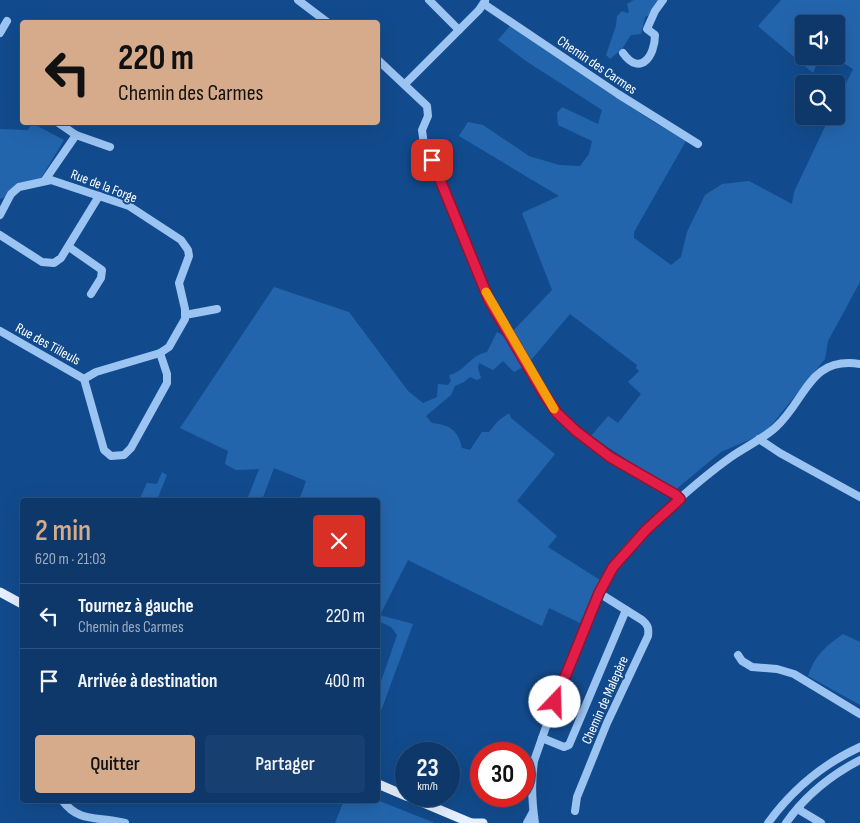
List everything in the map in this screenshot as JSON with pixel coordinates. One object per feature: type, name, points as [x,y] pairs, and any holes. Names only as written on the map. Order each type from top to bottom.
[{"type":"main road","points":[[0,592],[20,603]]},
{"type":"main road","points":[[380,785],[395,791]]},
{"type":"main road","points":[[432,807],[471,823],[483,823]]},
{"type":"street","points":[[298,0],[324,20]]},
{"type":"street","points":[[429,0],[459,30]]},
{"type":"street","points":[[623,53],[627,58],[636,63],[642,64],[646,62],[655,45],[655,35],[647,29],[655,11],[663,0]]},
{"type":"street","name":"Chemin des Carmes","points":[[405,84],[485,2],[618,94],[698,144]]},
{"type":"street","points":[[0,33],[7,21]]},
{"type":"street","points":[[380,62],[428,106],[428,116],[422,130],[424,145],[489,300],[557,413],[586,439],[631,470],[680,499]]},
{"type":"street","points":[[61,125],[76,135],[110,147]]},
{"type":"street","points":[[45,180],[76,135]]},
{"type":"street","name":"Rue de la Forge","points":[[1,210],[11,194],[19,187],[45,180],[51,180],[129,206],[173,235],[188,250],[189,256],[179,282],[185,314]]},
{"type":"street","points":[[0,235],[45,263],[58,261],[69,247],[99,196]]},
{"type":"street","points":[[69,247],[102,270],[101,278],[90,294]]},
{"type":"street","points":[[160,353],[169,347],[183,322],[185,314],[217,309]]},
{"type":"street","name":"Rue des Tilleuls","points":[[0,332],[84,379],[104,450],[111,456],[124,454],[131,448],[166,383],[167,374],[160,353],[96,372],[84,379]]},
{"type":"street","points":[[535,823],[532,774],[534,761],[599,593],[613,567],[660,515],[729,458],[778,425],[812,380],[823,369],[844,362],[860,364]]},
{"type":"street","points":[[759,439],[780,453],[860,497]]},
{"type":"street","name":"Chemin de Malepère","points":[[575,811],[577,797],[607,724],[649,631],[646,623],[599,593]]},
{"type":"street","name":"Chemin de Malepère","points":[[542,738],[564,747],[569,745],[626,610]]},
{"type":"street","points":[[738,655],[742,661],[752,667],[777,669],[794,674],[860,714]]},
{"type":"street","points":[[768,823],[792,794],[813,775],[860,747]]},
{"type":"street","points":[[786,823],[799,807],[823,784],[860,760]]},
{"type":"street","points":[[64,803],[68,812],[78,820],[125,823]]},
{"type":"street","points":[[799,807],[801,811],[821,823]]},
{"type":"street","points":[[527,823],[533,812]]},
{"type":"shaded area","points":[[634,0],[665,0],[656,12],[645,17],[641,34],[631,35],[622,49],[610,59],[606,55],[616,26],[617,16],[622,11],[629,12],[627,4]]},
{"type":"shaded area","points":[[781,0],[860,0],[860,282],[828,341],[825,359],[765,433],[721,452],[674,491],[591,436],[608,416],[618,423],[641,394],[628,382],[639,371],[636,368],[637,365],[570,314],[531,360],[513,331],[552,290],[522,213],[559,196],[459,136],[468,122],[483,125],[529,156],[559,165],[580,166],[589,154],[592,141],[558,125],[557,113],[562,107],[598,124],[602,110],[526,61],[498,40],[510,26],[652,121],[686,141],[634,232],[634,238],[671,265],[681,257],[687,232],[705,195],[722,184],[749,181],[792,204],[794,192],[826,125],[845,125],[845,85],[853,69],[845,64],[845,15],[795,15],[795,58],[758,26]]},
{"type":"shaded area","points":[[804,65],[816,65],[813,73]]},
{"type":"shaded area","points":[[31,125],[36,125],[64,140],[41,178],[18,186],[6,197],[0,199],[0,129],[28,130]]},
{"type":"shaded area","points":[[274,287],[349,312],[408,391],[423,403],[437,397],[438,384],[448,385],[451,381],[449,375],[459,371],[476,356],[487,352],[497,332],[507,338],[525,366],[514,372],[503,361],[493,370],[479,363],[478,368],[481,378],[477,380],[470,377],[455,386],[451,395],[426,416],[432,423],[444,425],[452,430],[458,437],[462,448],[470,450],[482,432],[489,432],[498,421],[509,413],[511,418],[555,454],[517,501],[557,536],[548,547],[600,580],[580,623],[549,608],[542,626],[408,560],[380,615],[380,498],[300,498],[306,481],[274,468],[263,498],[248,498],[259,469],[236,470],[225,464],[228,451],[180,428]]},
{"type":"shaded area","points":[[162,472],[167,475],[158,498],[140,498],[147,483],[157,484]]},
{"type":"shaded area","points":[[380,615],[413,624],[380,714],[380,684],[397,635],[391,627],[380,622]]},
{"type":"shaded area","points":[[843,634],[860,642],[860,705],[808,676],[822,652]]},
{"type":"shaded area","points":[[380,801],[435,823],[335,823],[343,803],[380,803]]},
{"type":"slow traffic","points":[[486,292],[554,409]]},
{"type":"route","points":[[432,160],[489,300],[557,413],[576,431],[610,457],[680,499],[660,515],[621,557],[606,578],[555,702]]}]
